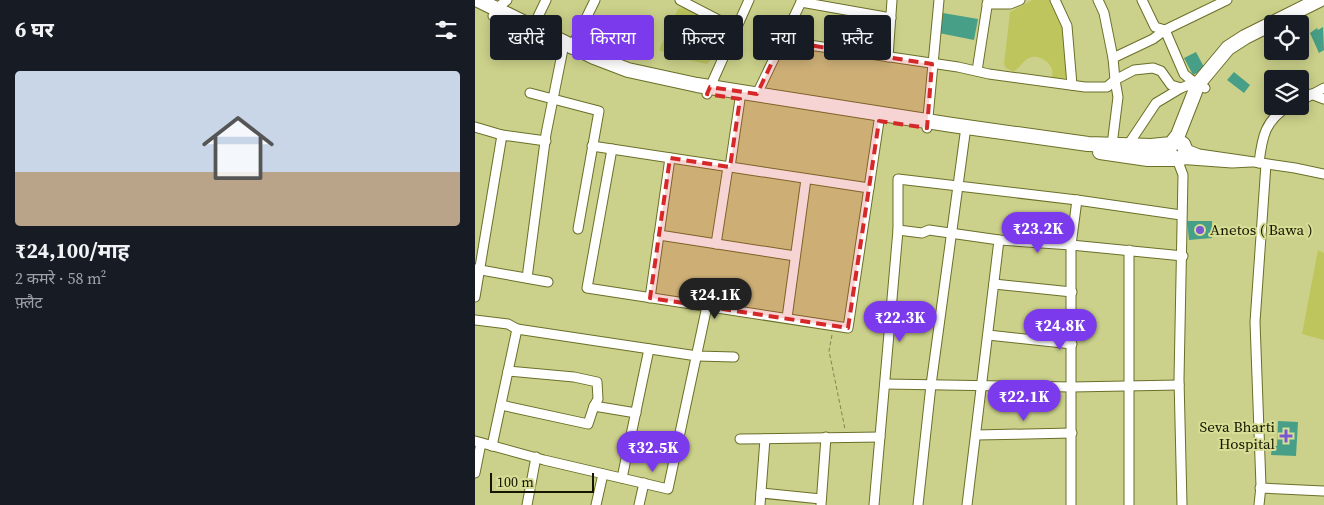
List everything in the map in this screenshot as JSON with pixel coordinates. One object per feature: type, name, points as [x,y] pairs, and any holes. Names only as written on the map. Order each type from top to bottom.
[{"type":"highway","points":[[477,0],[511,15]]},
{"type":"highway","points":[[1178,146],[1178,134],[1201,86],[1228,48],[1245,37],[1319,0]]},
{"type":"highway","points":[[475,7],[498,8],[568,49]]},
{"type":"highway","points":[[1309,16],[1324,8]]},
{"type":"highway","points":[[1201,86],[1209,81],[1234,55],[1264,39]]},
{"type":"highway","points":[[562,45],[591,63],[626,76],[708,90],[757,94],[927,124],[1088,144],[1178,146]]},
{"type":"highway","points":[[708,90],[740,99],[879,121],[927,124],[965,134],[1148,158],[1177,159]]},
{"type":"highway","points":[[1177,159],[1170,155],[1169,148],[1178,146]]},
{"type":"street","points":[[539,15],[546,0]]},
{"type":"street","points":[[527,278],[552,100],[568,49],[595,0]]},
{"type":"street","points":[[680,0],[709,15]]},
{"type":"street","points":[[742,15],[749,0]]},
{"type":"street","points":[[891,18],[892,0]]},
{"type":"street","points":[[927,124],[939,0]]},
{"type":"street","points":[[977,71],[988,2],[1010,4],[1020,0]]},
{"type":"street","points":[[1055,0],[1067,26],[1072,85]]},
{"type":"street","points":[[1098,0],[1104,13],[1118,97],[1112,145]]},
{"type":"street","points":[[1142,0],[1155,27],[1165,30],[1185,74],[1189,79],[1201,86]]},
{"type":"street","points":[[1113,58],[1227,0]]},
{"type":"street","points":[[794,15],[801,1],[875,15]]},
{"type":"street","points":[[891,57],[1085,87],[1107,87],[1115,80],[1135,70],[1153,68],[1161,71],[1171,85],[1181,88]]},
{"type":"street","points":[[708,90],[722,60]]},
{"type":"street","points":[[757,94],[773,60]]},
{"type":"street","points":[[1128,146],[1156,103],[1191,84],[1201,86]]},
{"type":"street","points":[[1311,94],[1324,88]]},
{"type":"street","points":[[530,94],[599,111],[578,229]]},
{"type":"street","points":[[1311,94],[1324,99]]},
{"type":"street","points":[[716,244],[740,99]]},
{"type":"street","points":[[1259,505],[1255,322],[1259,163],[1262,139],[1270,123],[1277,115]]},
{"type":"street","points":[[612,149],[587,288],[847,328],[879,121]]},
{"type":"street","points":[[475,127],[502,135],[545,141]]},
{"type":"street","points":[[918,505],[931,385],[965,134]]},
{"type":"street","points":[[475,297],[478,269],[502,135]]},
{"type":"street","points":[[592,146],[869,188]]},
{"type":"street","points":[[1178,146],[1199,154],[1230,157],[1324,174]]},
{"type":"street","points":[[650,298],[670,158]]},
{"type":"street","points":[[1181,505],[1179,385],[1183,256],[1181,215],[1183,175],[1177,159],[1232,164],[1259,163]]},
{"type":"street","points":[[787,318],[806,179]]},
{"type":"street","points":[[875,505],[898,230],[898,180],[1077,200],[1181,215]]},
{"type":"street","points":[[1071,505],[1071,244],[1077,200]]},
{"type":"street","points":[[898,230],[921,233],[929,230],[999,240],[1071,244],[1183,256]]},
{"type":"street","points":[[659,235],[795,256]]},
{"type":"street","points":[[967,505],[999,240]]},
{"type":"street","points":[[1129,250],[1129,505]]},
{"type":"street","points":[[478,269],[548,282]]},
{"type":"street","points":[[994,284],[1071,292]]},
{"type":"street","points":[[475,472],[478,442],[668,489],[707,306]]},
{"type":"street","points":[[475,320],[508,324],[517,329],[697,356],[733,357]]},
{"type":"street","points":[[492,446],[517,329]]},
{"type":"street","points":[[988,335],[1072,344]]},
{"type":"street","points":[[622,478],[649,349]]},
{"type":"street","points":[[501,405],[588,424],[593,406],[599,399],[597,382],[574,377],[508,371]]},
{"type":"street","points":[[885,384],[983,384],[1072,387],[1179,385]]},
{"type":"street","points":[[593,406],[636,413]]},
{"type":"street","points":[[976,435],[1072,432]]},
{"type":"street","points":[[761,493],[821,502],[826,437]]},
{"type":"street","points":[[740,439],[880,437]]},
{"type":"street","points":[[760,505],[765,439]]},
{"type":"street","points":[[527,505],[536,457]]},
{"type":"street","points":[[596,505],[603,474]]},
{"type":"street","points":[[639,505],[644,483]]},
{"type":"street","points":[[1260,488],[1323,491]]},
{"type":"path","points":[[833,326],[829,351],[847,437]]},
{"type":"highlighted area","points":[[782,41],[932,64],[927,128],[879,121],[848,328],[650,298],[670,158],[730,167],[740,99],[707,94],[710,87],[757,94]]},
{"type":"green space","points":[[1032,0],[1051,0],[1065,22],[1067,74],[1065,78],[1052,78],[1049,64],[1036,57],[1029,58],[1014,72],[1006,68],[1004,64],[1010,12]]},
{"type":"green space","points":[[685,8],[700,15],[675,15],[678,9]]},
{"type":"green space","points":[[664,39],[664,52],[659,50]]},
{"type":"green space","points":[[689,60],[710,60],[707,64]]},
{"type":"green space","points":[[1318,250],[1324,253],[1324,340],[1302,334]]},
{"type":"building","points":[[943,13],[978,19],[974,40],[939,33]]},
{"type":"building","points":[[1323,27],[1324,50],[1319,53],[1310,33],[1317,28],[1318,30]]},
{"type":"building","points":[[1196,52],[1205,69],[1193,75],[1184,58]]},
{"type":"building","points":[[1234,72],[1250,85],[1244,93],[1227,80]]},
{"type":"building","name":"Anetos ( Bawa )","points":[[1187,221],[1212,221],[1212,238],[1189,240]]},
{"type":"building","points":[[1278,421],[1298,422],[1296,456],[1271,455],[1272,446],[1277,446]]},
{"type":"place","name":"Anetos ( Bawa )","points":[[1200,230]]},
{"type":"place","name":"Seva Bharti Hospital","points":[[1286,436]]}]
